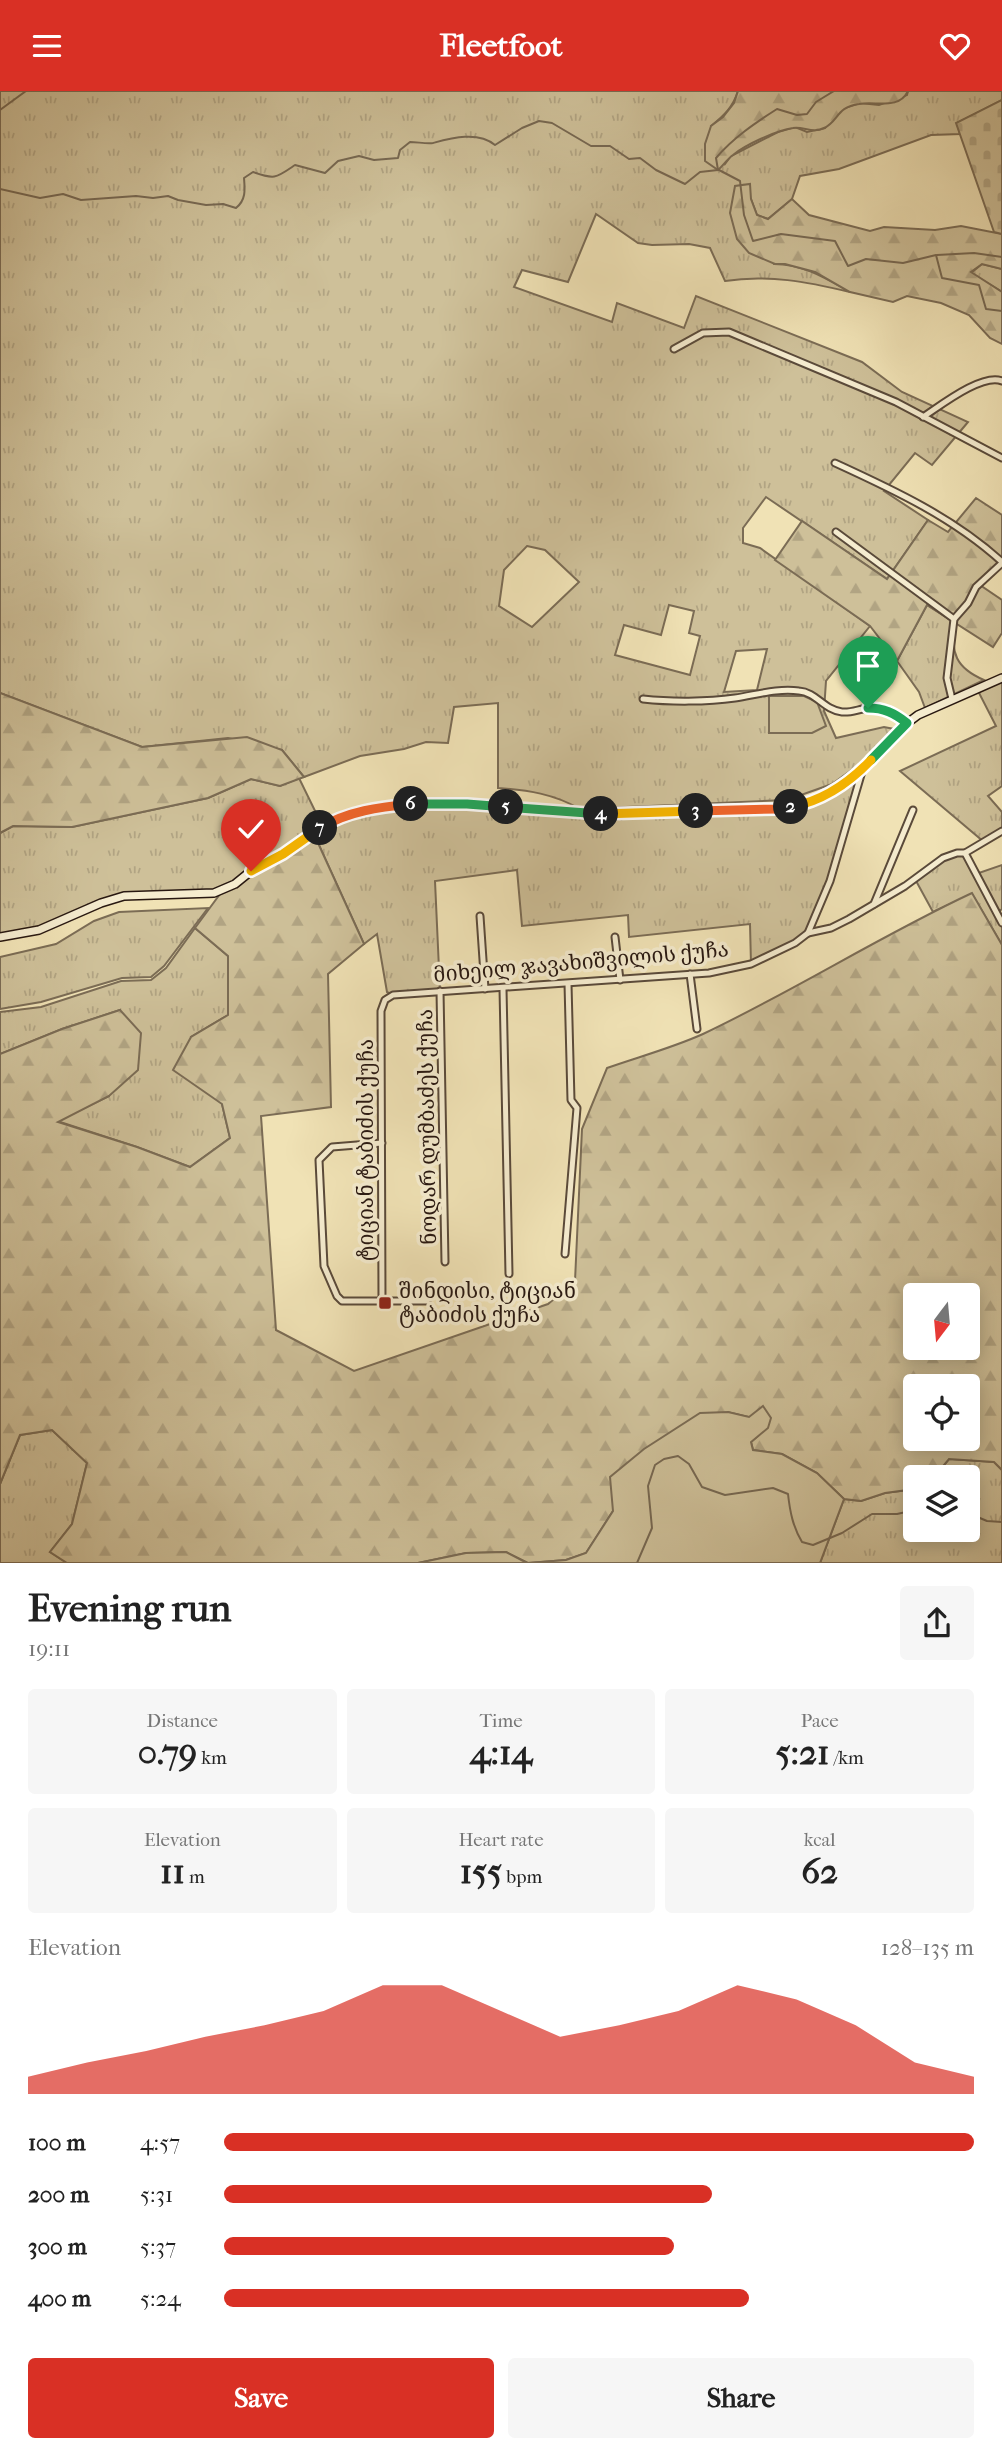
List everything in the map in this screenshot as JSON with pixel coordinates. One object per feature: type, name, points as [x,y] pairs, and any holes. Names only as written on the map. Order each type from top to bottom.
[{"type":"main road","points":[[0,937],[39,930],[124,896],[214,893],[283,854],[331,821],[378,807],[467,804],[596,814],[777,809],[814,800],[851,780],[918,715],[1002,678]]},
{"type":"street","points":[[674,349],[703,333],[729,332],[896,402],[1002,458]]},
{"type":"street","points":[[923,417],[951,397],[987,380],[1002,381]]},
{"type":"street","points":[[835,463],[888,487],[976,538],[1002,563],[976,587],[968,603],[954,619],[947,678],[952,699]]},
{"type":"street","points":[[836,533],[954,619]]},
{"type":"street","points":[[643,699],[703,701],[762,692],[801,691],[811,694],[828,708],[848,712],[881,708],[895,713],[907,723]]},
{"type":"street","points":[[808,933],[830,881],[863,768]]},
{"type":"street","points":[[874,904],[913,810]]},
{"type":"street","name":"მიხეილ ჯავახიშვილის ქუჩა","points":[[385,1000],[393,995],[691,974],[751,964],[795,943],[808,933],[831,928],[905,886],[943,858],[965,853],[1002,831]]},
{"type":"street","points":[[965,853],[999,911],[1002,923]]},
{"type":"street","points":[[480,916],[485,989]]},
{"type":"street","points":[[615,937],[620,980]]},
{"type":"street","points":[[691,974],[697,1029]]},
{"type":"street","points":[[565,1254],[577,1108],[571,1100],[568,984]]},
{"type":"street","points":[[503,989],[509,1274]]},
{"type":"street","name":"ნოდარ დუმბაძეს ქუჩა","points":[[440,991],[446,1262]]},
{"type":"street","name":"ტიციან ტაბიძის ქუჩა","points":[[382,1300],[381,1011],[385,1000]]},
{"type":"street","points":[[382,1143],[331,1147],[321,1156],[319,1166],[324,1266],[337,1296],[342,1301],[427,1301]]},
{"type":"green space","points":[[0,91],[738,91],[728,111],[711,126],[725,164],[731,156],[778,132],[795,127],[807,132],[825,128],[842,109],[860,103],[879,105],[907,95],[908,91],[1002,91],[1002,100],[957,123],[960,134],[931,135],[839,169],[800,176],[792,199],[768,219],[757,215],[751,199],[735,186],[774,264],[804,269],[850,292],[788,280],[756,278],[725,281],[710,248],[689,244],[638,243],[596,214],[568,282],[522,270],[514,287],[612,322],[617,303],[684,328],[696,296],[862,362],[902,392],[968,422],[932,465],[915,453],[884,491],[928,520],[887,579],[766,497],[743,528],[743,543],[760,548],[870,626],[826,681],[824,711],[836,738],[884,727],[894,729],[867,759],[832,784],[787,800],[580,809],[540,794],[498,788],[498,703],[454,707],[448,743],[426,742],[404,749],[360,756],[304,777],[282,750],[228,738],[142,747],[0,693]],"holes":[[[527,546],[545,550],[579,582],[532,627],[499,606],[504,570]],[[669,605],[694,611],[689,633],[700,636],[690,675],[615,655],[624,625],[661,635]],[[767,649],[757,690],[724,692],[736,651]]]},
{"type":"green space","points":[[738,91],[908,91],[899,101],[893,103],[859,104],[846,108],[820,130],[793,128],[770,135],[738,151],[718,170],[705,161],[705,144],[711,126],[723,117],[734,103]]},
{"type":"green space","points":[[1002,100],[1002,234],[994,232],[956,123]]},
{"type":"green space","points":[[750,184],[751,199],[757,215],[768,219],[792,199],[809,215],[870,231],[884,227],[935,230],[961,226],[1002,234],[1002,269],[982,264],[971,272],[1002,292],[1002,344],[990,338],[969,315],[941,303],[907,296],[893,302],[850,292],[815,272],[775,264],[749,253],[737,239],[730,213],[735,186]]},
{"type":"green space","points":[[982,264],[1002,269],[1002,292],[971,273]]},
{"type":"green space","points":[[976,498],[1002,515],[1002,559],[980,585],[1002,600],[1002,633],[993,647],[927,605],[897,661],[870,626],[775,560],[802,521],[887,579],[928,520],[948,532]]},
{"type":"green space","points":[[927,605],[955,623],[953,643],[957,658],[967,670],[984,680],[925,708],[919,692],[897,661]]},
{"type":"green space","points":[[1002,678],[1002,786],[988,796],[1002,812],[1002,831],[984,842],[900,771],[996,726],[977,689]]},
{"type":"green space","points":[[0,693],[142,747],[247,737],[282,750],[304,777],[280,786],[251,779],[208,798],[72,827],[13,826],[0,833]]},
{"type":"green space","points":[[769,696],[804,696],[817,702],[826,726],[812,733],[769,733]]},
{"type":"green space","points":[[863,768],[830,881],[808,933],[795,943],[751,964],[750,924],[629,937],[628,915],[522,926],[517,870],[435,881],[440,991],[393,995],[387,992],[377,934],[364,944],[313,832],[223,890],[127,895],[15,938],[0,938],[0,833],[13,826],[72,827],[208,798],[251,779],[280,786],[299,778],[319,819],[331,821],[413,804],[559,812],[777,809],[836,790]]},
{"type":"green space","points":[[313,832],[364,944],[328,974],[331,1107],[261,1116],[276,1330],[354,1371],[548,1304],[575,1281],[582,1129],[607,1068],[703,1034],[972,893],[1002,945],[1002,1470],[994,1462],[949,1459],[944,1465],[903,1465],[903,1491],[861,1501],[844,1499],[817,1473],[782,1454],[753,1450],[751,1442],[759,1435],[749,1417],[728,1412],[613,1511],[586,1553],[566,1560],[528,1563],[506,1552],[466,1553],[418,1563],[67,1563],[50,1552],[72,1524],[87,1463],[52,1430],[20,1435],[0,1484],[0,1054],[62,1029],[120,1010],[141,1033],[138,1070],[109,1096],[58,1122],[190,1167],[230,1138],[222,1104],[173,1070],[191,1037],[228,1015],[228,956],[195,928],[223,890]]},
{"type":"green space","points":[[965,853],[976,874],[1002,865],[1002,909],[997,913],[1002,923],[1002,945],[972,894],[933,912],[915,879],[943,858]]},
{"type":"green space","points":[[208,908],[164,966],[151,977],[122,978],[41,1002],[0,1009],[0,957],[56,944],[94,921],[119,912]]},
{"type":"green space","points":[[195,928],[228,956],[228,1015],[191,1037],[222,1104],[230,1138],[190,1167],[57,1121],[109,1096],[120,1010],[62,1029],[0,1054],[0,1012],[41,1007],[121,981],[151,980],[166,968]]},
{"type":"green space","points":[[763,1406],[771,1418],[768,1428],[751,1442],[753,1450],[782,1454],[817,1473],[844,1499],[820,1563],[528,1563],[566,1560],[586,1553],[613,1511],[610,1477],[644,1449],[700,1413],[728,1412],[749,1417]]},
{"type":"green space","points":[[52,1430],[87,1463],[72,1524],[50,1552],[67,1563],[0,1563],[0,1484],[20,1435]]},
{"type":"green space","points":[[949,1459],[994,1462],[1002,1470],[1002,1563],[820,1563],[844,1499],[861,1501],[903,1491],[903,1542],[980,1542],[980,1465],[944,1465]]},
{"type":"green space","points":[[506,1552],[527,1563],[418,1563],[466,1553]]},
{"type":"waterway","points":[[0,110],[26,91]]},
{"type":"waterway","points":[[718,170],[716,158],[737,137],[777,109],[797,115],[807,114],[816,102],[834,91]]},
{"type":"waterway","points":[[0,189],[40,198],[63,194],[81,200],[168,196],[206,205],[223,204],[236,208],[245,191],[244,178],[253,172],[275,176],[295,165],[325,173],[338,161],[359,156],[374,160],[398,158],[400,150],[410,142],[431,143],[473,137],[495,145],[539,121],[552,123],[591,146],[610,146],[629,159],[640,158],[656,170],[685,184],[700,172],[718,170]]},
{"type":"waterway","points":[[719,170],[740,181],[744,215],[753,241],[781,234],[835,241],[848,266],[866,259],[903,263],[936,255],[942,278],[979,285],[986,309],[1002,311]]},
{"type":"waterway","points":[[937,255],[974,253],[1002,257]]},
{"type":"waterway","points":[[637,1563],[652,1528],[648,1486],[655,1465],[664,1459],[678,1456],[689,1464],[702,1487],[725,1495],[773,1488],[788,1494],[792,1519],[799,1536],[802,1542],[813,1545],[842,1533],[872,1514],[903,1513]]},
{"type":"waterway","points":[[980,1518],[1002,1522]]},
{"type":"place","name":"შინდისი, ტიციან ტაბიძის ქუჩა","points":[[385,1303]]},
{"type":"route","points":[[251,871],[283,854],[331,821],[378,807],[467,804],[559,812],[648,814],[797,806],[836,790],[851,780],[907,723],[895,713],[881,708],[868,708]]}]
